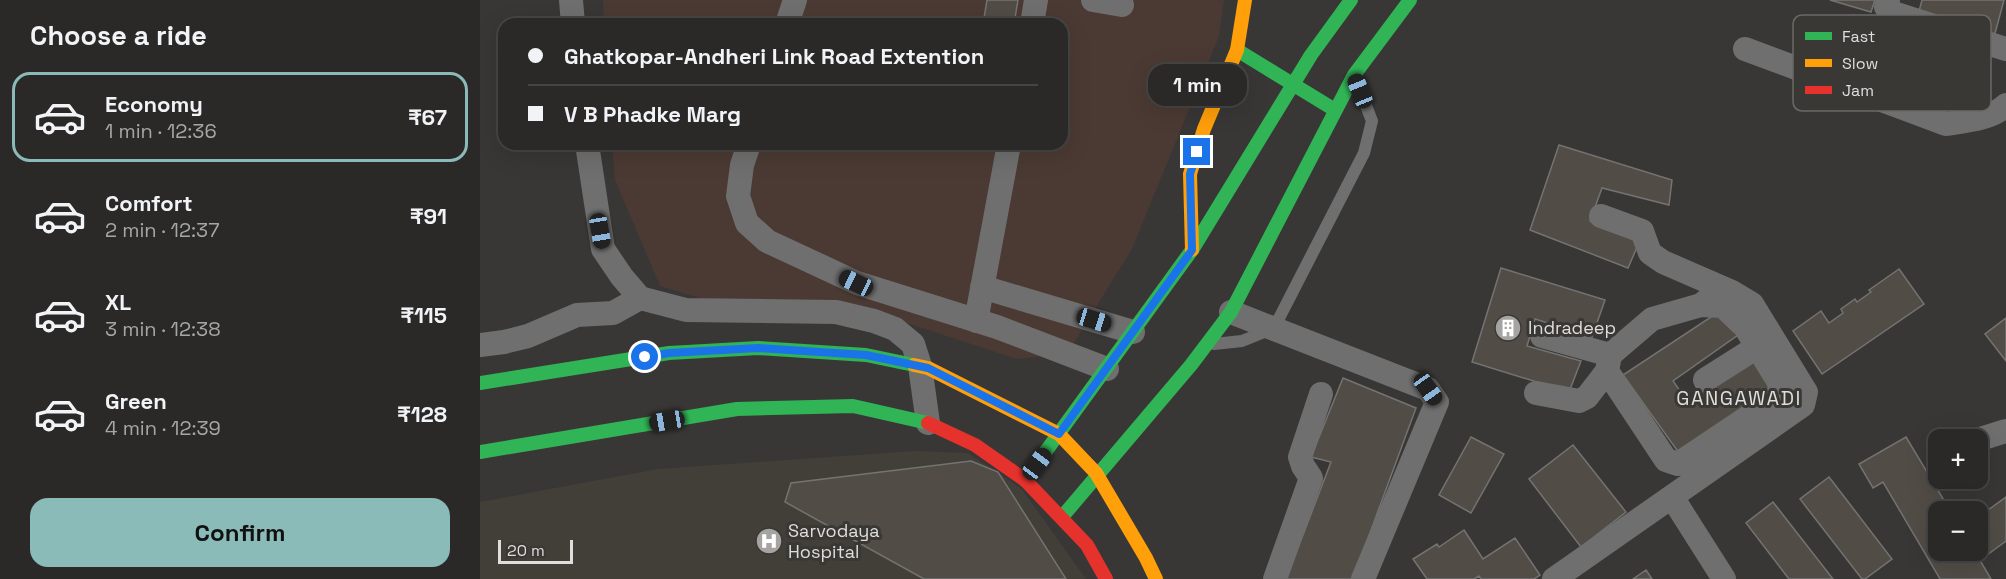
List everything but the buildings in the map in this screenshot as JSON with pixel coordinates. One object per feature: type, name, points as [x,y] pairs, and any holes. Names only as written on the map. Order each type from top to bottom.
[{"type":"main road","points":[[1192,250],[1190,174],[1204,129],[1237,50],[1245,0]]},
{"type":"main road","points":[[1025,480],[1192,250],[1292,85],[1321,40],[1351,0]]},
{"type":"main road","points":[[1062,517],[1096,473],[1209,344],[1231,312],[1354,75],[1410,0]]},
{"type":"main road","points":[[1237,50],[1335,110]]},
{"type":"main road","points":[[480,383],[669,353],[758,348],[866,355],[928,368],[1059,434],[1096,473],[1156,579]]},
{"type":"main road","points":[[480,452],[737,409],[853,406],[928,423],[975,445],[1025,480],[1062,517],[1086,545],[1106,579]]},
{"type":"street","points":[[571,0],[572,18]]},
{"type":"street","points":[[789,18],[795,0]]},
{"type":"street","points":[[1033,18],[1036,0]]},
{"type":"street","points":[[1093,0],[1122,5]]},
{"type":"street","points":[[1887,0],[1886,7],[1890,12],[1910,9],[1924,15]]},
{"type":"street","points":[[1991,43],[2006,49]]},
{"type":"street","points":[[1745,49],[1793,67]]},
{"type":"street","points":[[1911,111],[1946,124],[1971,120],[2002,110],[2006,105]]},
{"type":"street","points":[[588,150],[603,249],[640,298],[686,310],[836,312],[874,321],[895,329],[913,344],[920,366],[928,423]]},
{"type":"street","points":[[747,150],[742,165],[738,196],[747,223],[767,241],[856,283],[976,321],[1107,369]]},
{"type":"street","points":[[976,321],[1008,150]]},
{"type":"street","points":[[1554,579],[1803,405],[1806,392],[1752,304],[1663,262],[1650,253],[1642,231],[1601,216]]},
{"type":"street","points":[[982,287],[1133,332]]},
{"type":"street","points":[[1701,305],[1722,288]]},
{"type":"street","points":[[480,345],[528,336],[577,315],[613,313],[640,298]]},
{"type":"street","points":[[1536,393],[1579,401],[1587,396],[1609,363],[1652,319],[1701,305],[1723,306],[1745,327],[1780,384],[1778,396],[1678,464],[1666,460],[1609,363],[1542,336]]},
{"type":"street","points":[[1231,312],[1428,389],[1437,402],[1364,579]]},
{"type":"street","points":[[1705,380],[1756,347]]},
{"type":"street","points":[[1779,390],[1805,398]]},
{"type":"street","points":[[1275,579],[1311,478],[1300,457],[1321,394]]},
{"type":"street","points":[[1988,437],[2006,431]]},
{"type":"street","points":[[1672,497],[1724,579]]},
{"type":"lane","points":[[1209,344],[1242,341],[1274,328],[1364,153],[1372,121],[1354,75]]},
{"type":"shaded area","points":[[603,0],[1224,0],[1219,36],[1132,249],[1067,354],[1017,359],[855,306],[700,298],[660,286],[615,180],[612,150],[1068,150],[1068,18],[604,18]]},
{"type":"shaded area","name":"Sarvodaya Hospital","points":[[915,451],[968,453],[1022,489],[1086,579],[480,579],[480,502],[658,469]]},
{"type":"traffic: fast","points":[[1025,480],[1192,250],[1311,55],[1351,0]]},
{"type":"traffic: fast","points":[[1062,517],[1191,365],[1231,312],[1354,75],[1410,0]]},
{"type":"traffic: fast","points":[[1237,50],[1335,110]]},
{"type":"traffic: fast","points":[[480,383],[669,353],[758,348],[866,355],[914,365]]},
{"type":"traffic: fast","points":[[480,452],[737,409],[853,406],[928,423]]},
{"type":"traffic: slow","points":[[1192,250],[1190,174],[1204,129],[1237,50],[1245,0]]},
{"type":"traffic: slow","points":[[914,365],[928,368],[1059,434],[1096,473],[1156,579]]},
{"type":"traffic: jam","points":[[928,423],[975,445],[1025,480],[1087,545],[1106,579]]},
{"type":"place","name":"Indradeep","points":[[1508,328]]},
{"type":"place","name":"Sarvodaya Hospital","points":[[769,541]]},
{"type":"district","name":"GANGAWADI","points":[[1739,398]]},
{"type":"route","points":[[645,357],[669,353],[758,348],[866,355],[928,368],[1059,434],[1192,250],[1190,174],[1197,152]]}]
